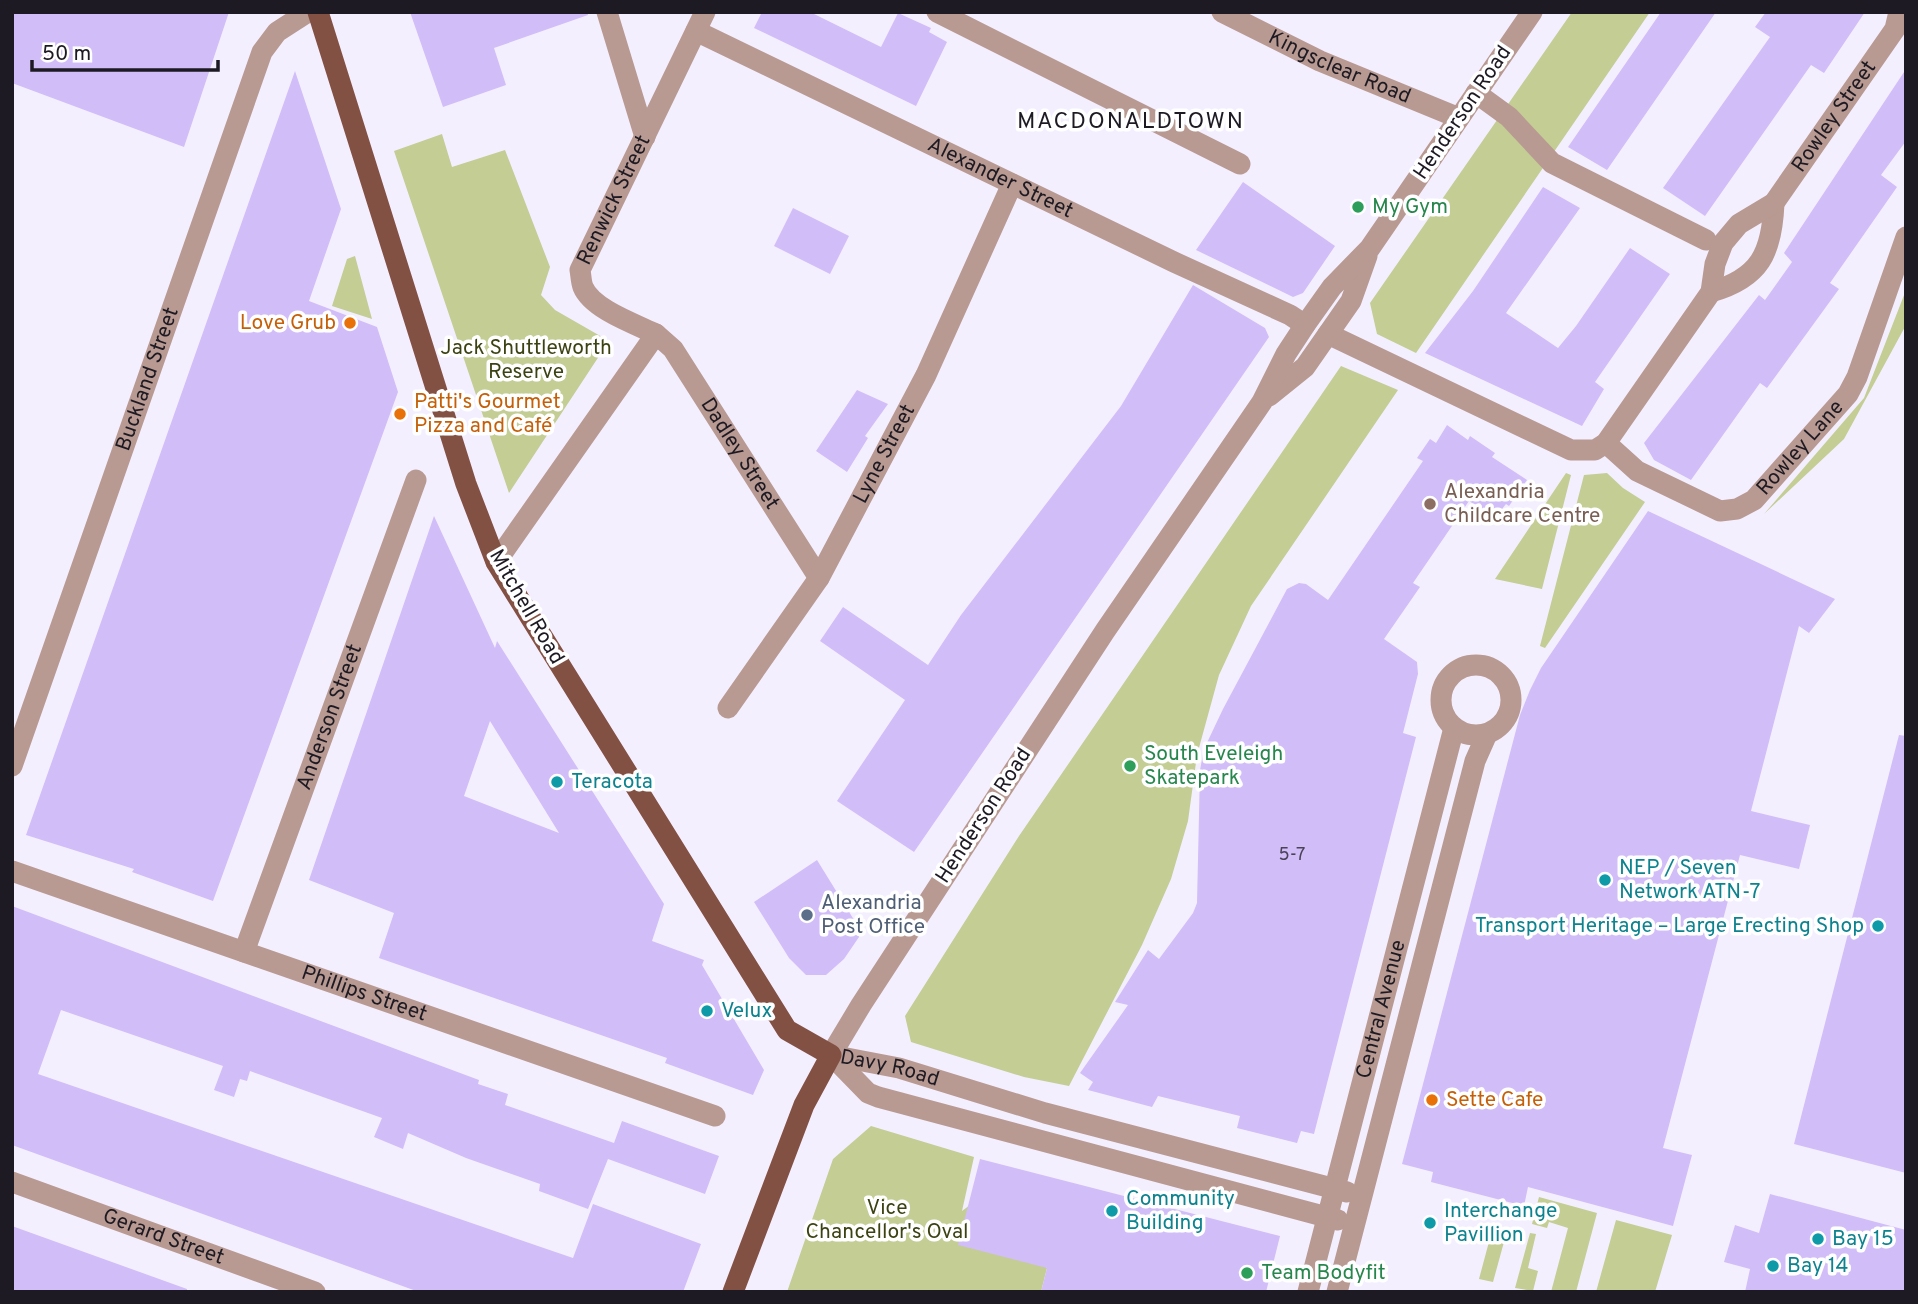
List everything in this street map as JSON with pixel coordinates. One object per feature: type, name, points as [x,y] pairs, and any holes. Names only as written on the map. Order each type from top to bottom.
[{"type":"main road","name":"Mitchell Road","points":[[318,12],[466,484],[496,562],[787,1030],[831,1055]]},
{"type":"main road","name":"Henderson Road","points":[[733,1292],[804,1105],[831,1055]]},
{"type":"street","name":"Buckland Street","points":[[12,766],[262,51],[277,32],[308,12]]},
{"type":"street","points":[[607,12],[645,137]]},
{"type":"street","points":[[937,12],[1240,164]]},
{"type":"street","name":"Kingsclear Road","points":[[1222,12],[1320,61],[1459,118]]},
{"type":"street","name":"Henderson Road","points":[[831,1055],[861,1004],[1105,631],[1262,402],[1286,354],[1305,325],[1332,287],[1370,248],[1532,12]]},
{"type":"street","name":"Renwick Street","points":[[656,334],[601,307],[591,299],[583,288],[580,270],[701,22]]},
{"type":"street","name":"Alexander Street","points":[[701,22],[1012,184],[1290,315],[1305,325]]},
{"type":"street","name":"Rowley Street","points":[[1606,443],[1711,292],[1715,264],[1723,243],[1739,224],[1774,203],[1900,26]]},
{"type":"street","points":[[1476,93],[1509,117],[1552,163],[1706,240]]},
{"type":"street","name":"Lyne Street","points":[[728,708],[819,578],[926,374],[1012,184]]},
{"type":"street","name":"Rowley Street","points":[[1711,292],[1734,285],[1753,272],[1767,246],[1773,225],[1774,203]]},
{"type":"street","name":"Rowley Lane","points":[[1606,443],[1637,471],[1720,511],[1737,509],[1754,500],[1848,394],[1857,377],[1906,237]]},
{"type":"street","name":"Henderson Road","points":[[1262,402],[1305,367],[1351,301],[1370,248]]},
{"type":"street","points":[[496,562],[656,334]]},
{"type":"street","name":"Dadley Street","points":[[656,334],[673,349],[819,578]]},
{"type":"street","points":[[1328,334],[1571,450],[1595,450],[1606,443]]},
{"type":"street","name":"Anderson Street","points":[[244,952],[416,480]]},
{"type":"street","points":[[1483,665],[1498,672],[1509,686],[1511,702],[1507,719],[1487,734],[1470,735],[1454,728],[1444,715],[1442,706],[1443,690],[1452,675],[1466,666],[1483,665]]},
{"type":"street","name":"Central Avenue","points":[[1308,1292],[1454,728]]},
{"type":"street","name":"Central Avenue","points":[[1337,1292],[1475,761],[1487,734]]},
{"type":"street","name":"Phillips Street","points":[[12,871],[715,1115]]},
{"type":"street","name":"Davy Road","points":[[831,1055],[885,1064],[1110,1130],[1362,1196]]},
{"type":"street","name":"Davy Road","points":[[831,1055],[869,1093],[878,1097],[1355,1224]]},
{"type":"street","points":[[1102,1157],[1110,1130]]},
{"type":"street","name":"Gerard Street","points":[[12,1182],[315,1292]]},
{"type":"green space","points":[[1572,12],[1650,12],[1416,353],[1377,334],[1370,303]]},
{"type":"green space","name":"Jack Shuttleworth Reserve","points":[[442,134],[452,167],[505,150],[550,267],[541,295],[555,310],[609,341],[509,493],[394,151]]},
{"type":"green space","points":[[355,256],[372,319],[332,306],[347,259]]},
{"type":"green space","points":[[1906,290],[1906,325],[1844,439],[1764,514],[1864,398]]},
{"type":"green space","points":[[1341,366],[1398,390],[1251,606],[1219,675],[1197,755],[1188,821],[1171,879],[1142,945],[1069,1086],[1024,1077],[911,1042],[905,1016],[1019,836]]},
{"type":"green space","points":[[1566,473],[1571,475],[1542,589],[1495,579]]},
{"type":"green space","points":[[1607,473],[1623,488],[1645,502],[1545,648],[1540,646],[1584,475]]},
{"type":"green space","name":"Vice Chancellor's Oval","points":[[871,1126],[974,1157],[962,1211],[970,1205],[1047,1268],[1041,1292],[787,1292],[833,1159]]},
{"type":"green space","points":[[1539,1197],[1597,1213],[1576,1292],[1551,1292],[1568,1228],[1549,1222],[1547,1228],[1532,1224]]},
{"type":"green space","points":[[1616,1220],[1672,1235],[1655,1292],[1596,1292]]},
{"type":"green space","points":[[1530,1233],[1536,1234],[1528,1268],[1538,1271],[1533,1291],[1515,1288]]},
{"type":"green space","points":[[1490,1238],[1504,1242],[1493,1282],[1479,1279]]},
{"type":"building","points":[[12,12],[229,12],[184,147],[12,83]]},
{"type":"building","points":[[410,12],[587,12],[588,15],[494,48],[506,85],[443,107]]},
{"type":"building","points":[[762,12],[810,12],[881,47],[898,13],[931,28],[929,32],[947,42],[916,106],[754,28]]},
{"type":"building","points":[[1661,12],[1716,12],[1607,170],[1568,147]]},
{"type":"building","points":[[1766,12],[1865,12],[1824,73],[1811,65],[1705,216],[1663,188],[1770,37],[1755,27]]},
{"type":"building","points":[[1906,69],[1906,141],[1881,175],[1897,187],[1830,283],[1839,289],[1767,388],[1760,383],[1691,480],[1654,460],[1644,443],[1759,295],[1765,300],[1792,262],[1784,253]]},
{"type":"building","points":[[295,71],[341,209],[309,301],[377,327],[398,392],[213,901],[132,872],[134,869],[26,835]]},
{"type":"building","points":[[1243,182],[1335,246],[1303,293],[1293,297],[1196,250]]},
{"type":"building","points":[[1543,187],[1580,208],[1506,313],[1558,348],[1630,248],[1670,274],[1595,382],[1604,389],[1582,426],[1425,353],[1473,291]]},
{"type":"building","points":[[793,208],[849,236],[830,274],[774,246]]},
{"type":"building","points":[[1193,285],[1265,328],[1269,337],[914,852],[837,801],[905,700],[820,641],[843,607],[928,665],[961,615],[1121,406]]},
{"type":"building","points":[[857,390],[888,404],[865,436],[868,438],[847,472],[816,451]]},
{"type":"building","points":[[1447,425],[1468,440],[1470,436],[1495,453],[1492,457],[1527,480],[1509,506],[1506,504],[1495,518],[1469,501],[1413,583],[1420,587],[1384,639],[1417,662],[1418,674],[1403,733],[1416,737],[1314,1134],[1301,1131],[1297,1143],[1237,1128],[1240,1116],[1158,1096],[1152,1107],[1088,1090],[1093,1082],[1080,1073],[1128,1005],[1115,1002],[1148,950],[1159,959],[1193,913],[1197,903],[1200,770],[1204,749],[1287,589],[1299,583],[1306,584],[1328,600],[1423,461],[1417,458],[1430,439],[1436,443]]},
{"type":"building","name":"NEP / Seven Network ATN-7","points":[[1648,511],[1835,599],[1809,633],[1799,626],[1751,811],[1810,825],[1799,869],[1740,855],[1663,1148],[1692,1155],[1673,1226],[1528,1187],[1524,1206],[1431,1182],[1433,1172],[1402,1164],[1520,715],[1541,668]]},
{"type":"building","points":[[434,516],[495,648],[497,641],[664,904],[652,941],[704,960],[702,965],[764,1070],[753,1095],[665,1063],[667,1058],[379,958],[394,913],[309,880]],"holes":[[[490,721],[559,833],[464,796]]]},
{"type":"building","name":"Transport Heritage – Large Erecting Shop","points":[[1899,735],[1906,736],[1906,1173],[1794,1144]]},
{"type":"building","name":"Alexandria Post Office","points":[[817,860],[859,928],[859,937],[844,959],[826,975],[806,975],[789,958],[754,902]]},
{"type":"building","points":[[12,906],[479,1080],[478,1084],[508,1094],[505,1105],[614,1143],[622,1121],[719,1156],[705,1194],[608,1159],[588,1209],[539,1191],[540,1184],[466,1158],[408,1133],[403,1149],[374,1137],[382,1118],[250,1071],[247,1081],[240,1079],[234,1097],[214,1090],[223,1066],[61,1010],[38,1074],[573,1258],[593,1204],[701,1244],[683,1292],[419,1292],[12,1145]]},
{"type":"building","name":"Community Building","points":[[980,1159],[1280,1236],[1266,1292],[1041,1292],[1047,1268],[958,1245]]},
{"type":"building","name":"Bay 15","points":[[1770,1194],[1906,1230],[1906,1292],[1745,1292],[1750,1269],[1724,1262],[1735,1225],[1759,1233]]},
{"type":"building","points":[[12,1226],[187,1289],[187,1292],[12,1292]]},
{"type":"place","name":"My Gym","points":[[1358,207]]},
{"type":"place","name":"Love Grub","points":[[350,323]]},
{"type":"place","name":"Patti's Gourmet Pizza and Café","points":[[400,414]]},
{"type":"place","name":"Alexandria Childcare Centre","points":[[1430,504]]},
{"type":"place","name":"South Eveleigh Skatepark","points":[[1130,766]]},
{"type":"place","name":"Teracota","points":[[557,782]]},
{"type":"place","name":"NEP / Seven Network ATN-7","points":[[1605,880]]},
{"type":"place","name":"Alexandria Post Office","points":[[807,915]]},
{"type":"place","name":"Transport Heritage – Large Erecting Shop","points":[[1878,926]]},
{"type":"place","name":"Velux","points":[[707,1011]]},
{"type":"place","name":"Sette Cafe","points":[[1432,1100]]},
{"type":"place","name":"Community Building","points":[[1112,1211]]},
{"type":"place","name":"Interchange Pavillion","points":[[1430,1223]]},
{"type":"place","name":"Bay 15","points":[[1818,1239]]},
{"type":"place","name":"Bay 14","points":[[1773,1266]]},
{"type":"place","name":"Team Bodyfit","points":[[1247,1273]]},
{"type":"district","name":"MACDONALDTOWN","points":[[1131,122]]}]
